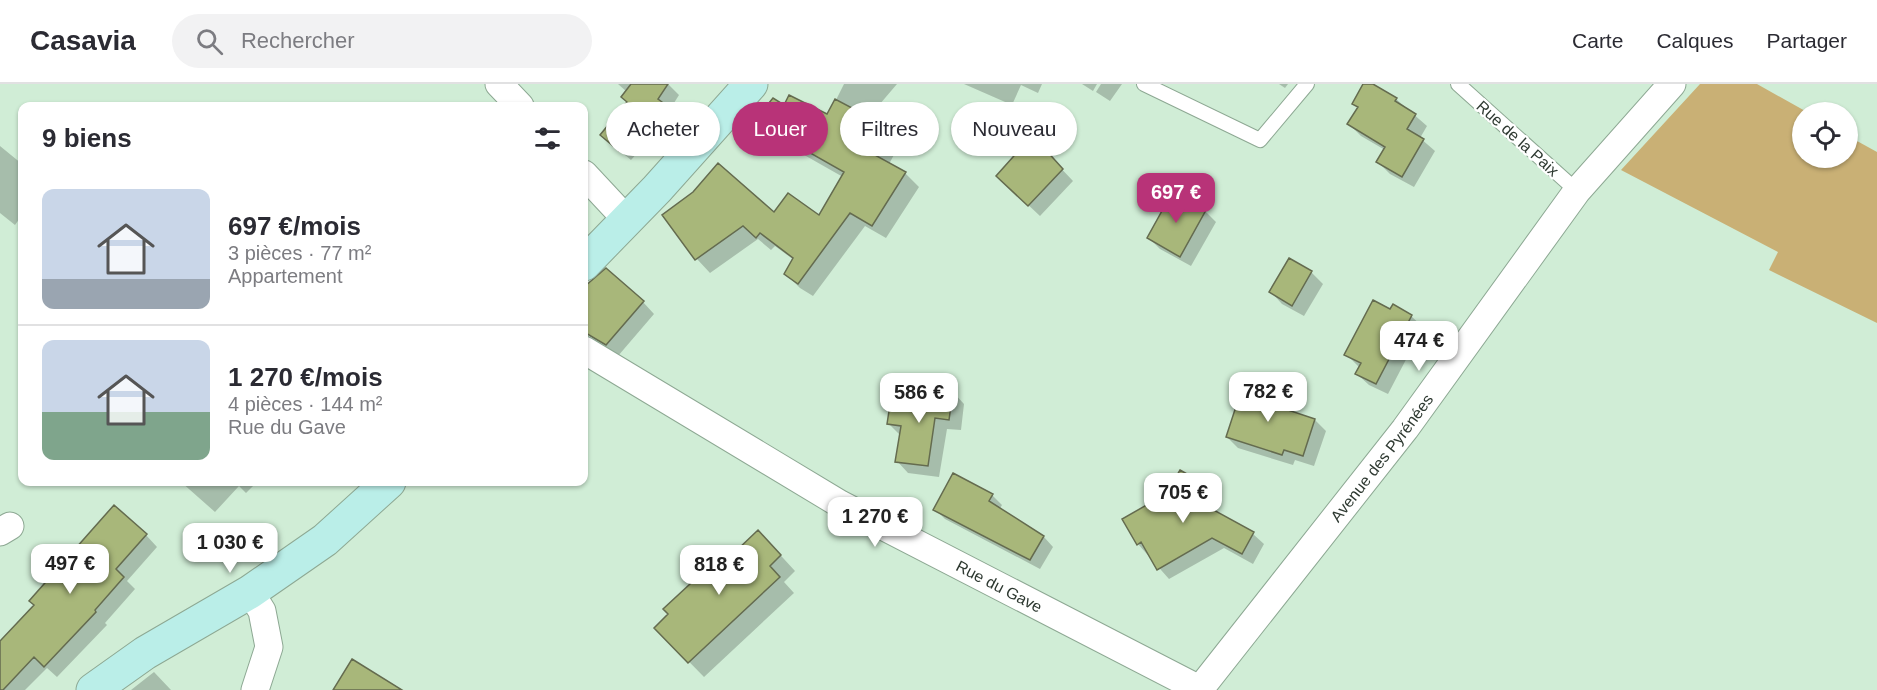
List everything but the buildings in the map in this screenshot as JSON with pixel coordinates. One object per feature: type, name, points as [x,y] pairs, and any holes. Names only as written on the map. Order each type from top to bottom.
[{"type":"main road","points":[[588,260],[657,189],[751,84]]},
{"type":"main road","points":[[93,690],[145,653],[250,592],[325,540],[385,486]]},
{"type":"street","points":[[499,84],[516,102]]},
{"type":"street","name":"Avenue des Pyrénées","points":[[1200,690],[1406,429],[1577,191],[1672,84]]},
{"type":"street","points":[[588,178],[626,219]]},
{"type":"street","name":"Rue du Gave","points":[[588,352],[840,504],[1200,690]]},
{"type":"street","points":[[250,592],[262,611],[269,647],[255,690]]},
{"type":"lane","points":[[1144,84],[1260,140],[1307,84]]},
{"type":"lane","name":"Rue de la Paix","points":[[1458,84],[1577,191]]},
{"type":"shaded area","points":[[1700,84],[1757,84],[1792,104],[1792,168],[1858,168],[1858,142],[1877,152],[1877,323],[1769,270],[1778,252],[1621,170]]}]
